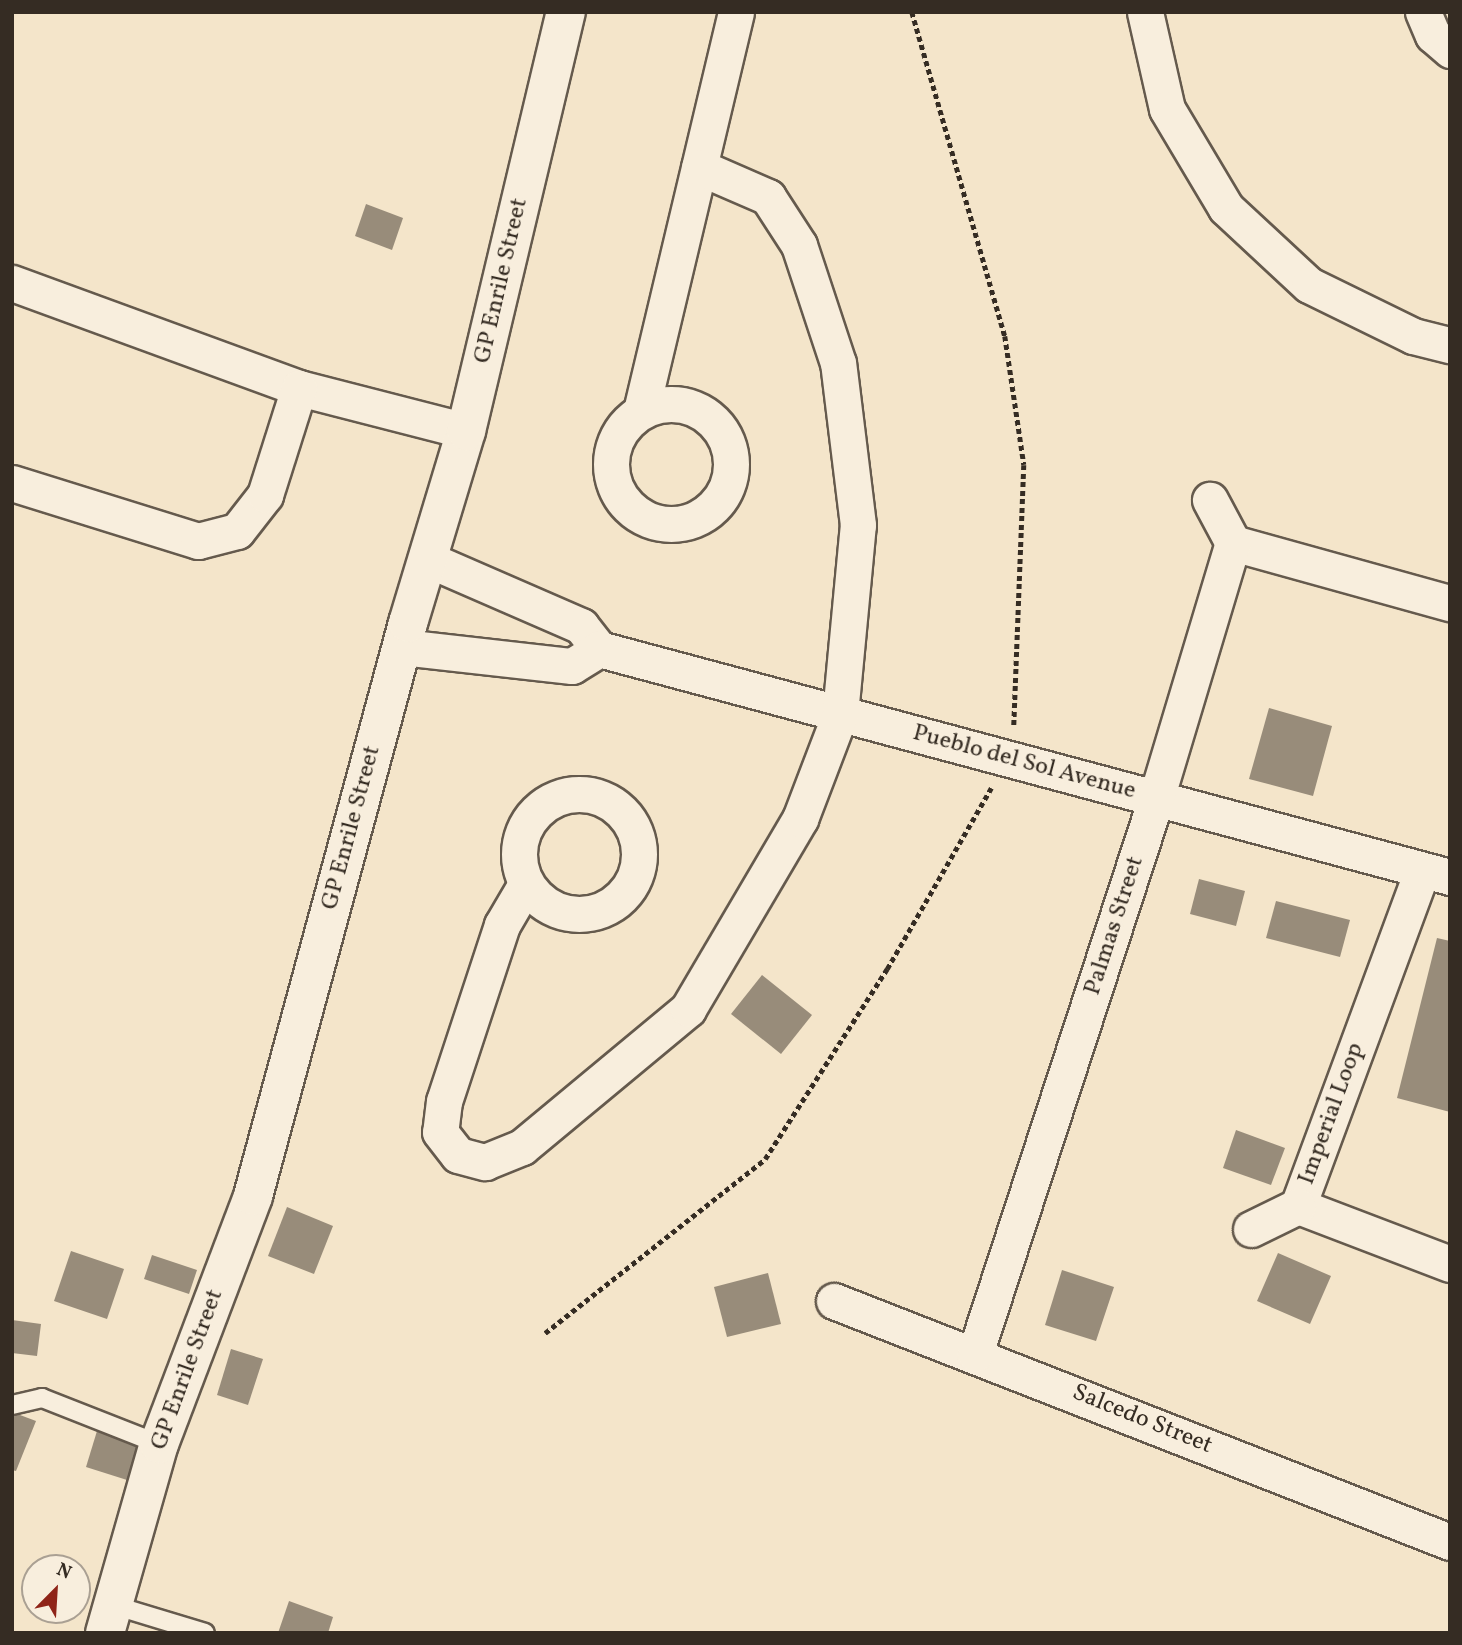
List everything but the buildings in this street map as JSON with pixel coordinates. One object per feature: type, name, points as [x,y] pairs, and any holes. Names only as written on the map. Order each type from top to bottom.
[{"type":"street","name":"GP Enrile Street","points":[[109,1619],[159,1444],[253,1196],[402,648],[466,431],[566,12]]},
{"type":"street","points":[[641,411],[736,12]]},
{"type":"street","points":[[1144,12],[1167,109],[1226,208],[1309,285],[1413,336],[1450,345]]},
{"type":"street","points":[[1423,12],[1433,36],[1450,50]]},
{"type":"street","points":[[526,884],[502,925],[444,1101],[440,1132],[458,1155],[485,1162],[522,1147],[688,1009],[800,819],[840,714],[858,525],[838,363],[799,245],[768,197],[699,167]]},
{"type":"street","points":[[12,283],[299,387],[466,431]]},
{"type":"street","points":[[12,483],[198,541],[237,531],[264,495],[299,387]]},
{"type":"street","points":[[1210,500],[1233,543],[1450,603]]},
{"type":"street","name":"Palmas Street","points":[[975,1354],[1156,799],[1233,543]]},
{"type":"street","points":[[402,648],[572,666],[599,649],[581,626],[428,559]]},
{"type":"street","name":"Pueblo del Sol Avenue","points":[[599,649],[1436,874]]},
{"type":"street","name":"Imperial Loop","points":[[1436,874],[1298,1206],[1450,1264]]},
{"type":"street","points":[[1251,1229],[1298,1206]]},
{"type":"street","name":"Salcedo Street","points":[[834,1301],[1450,1542]]},
{"type":"lane","points":[[12,1405],[42,1398],[159,1444]]},
{"type":"lane","points":[[109,1619],[205,1633]]}]
